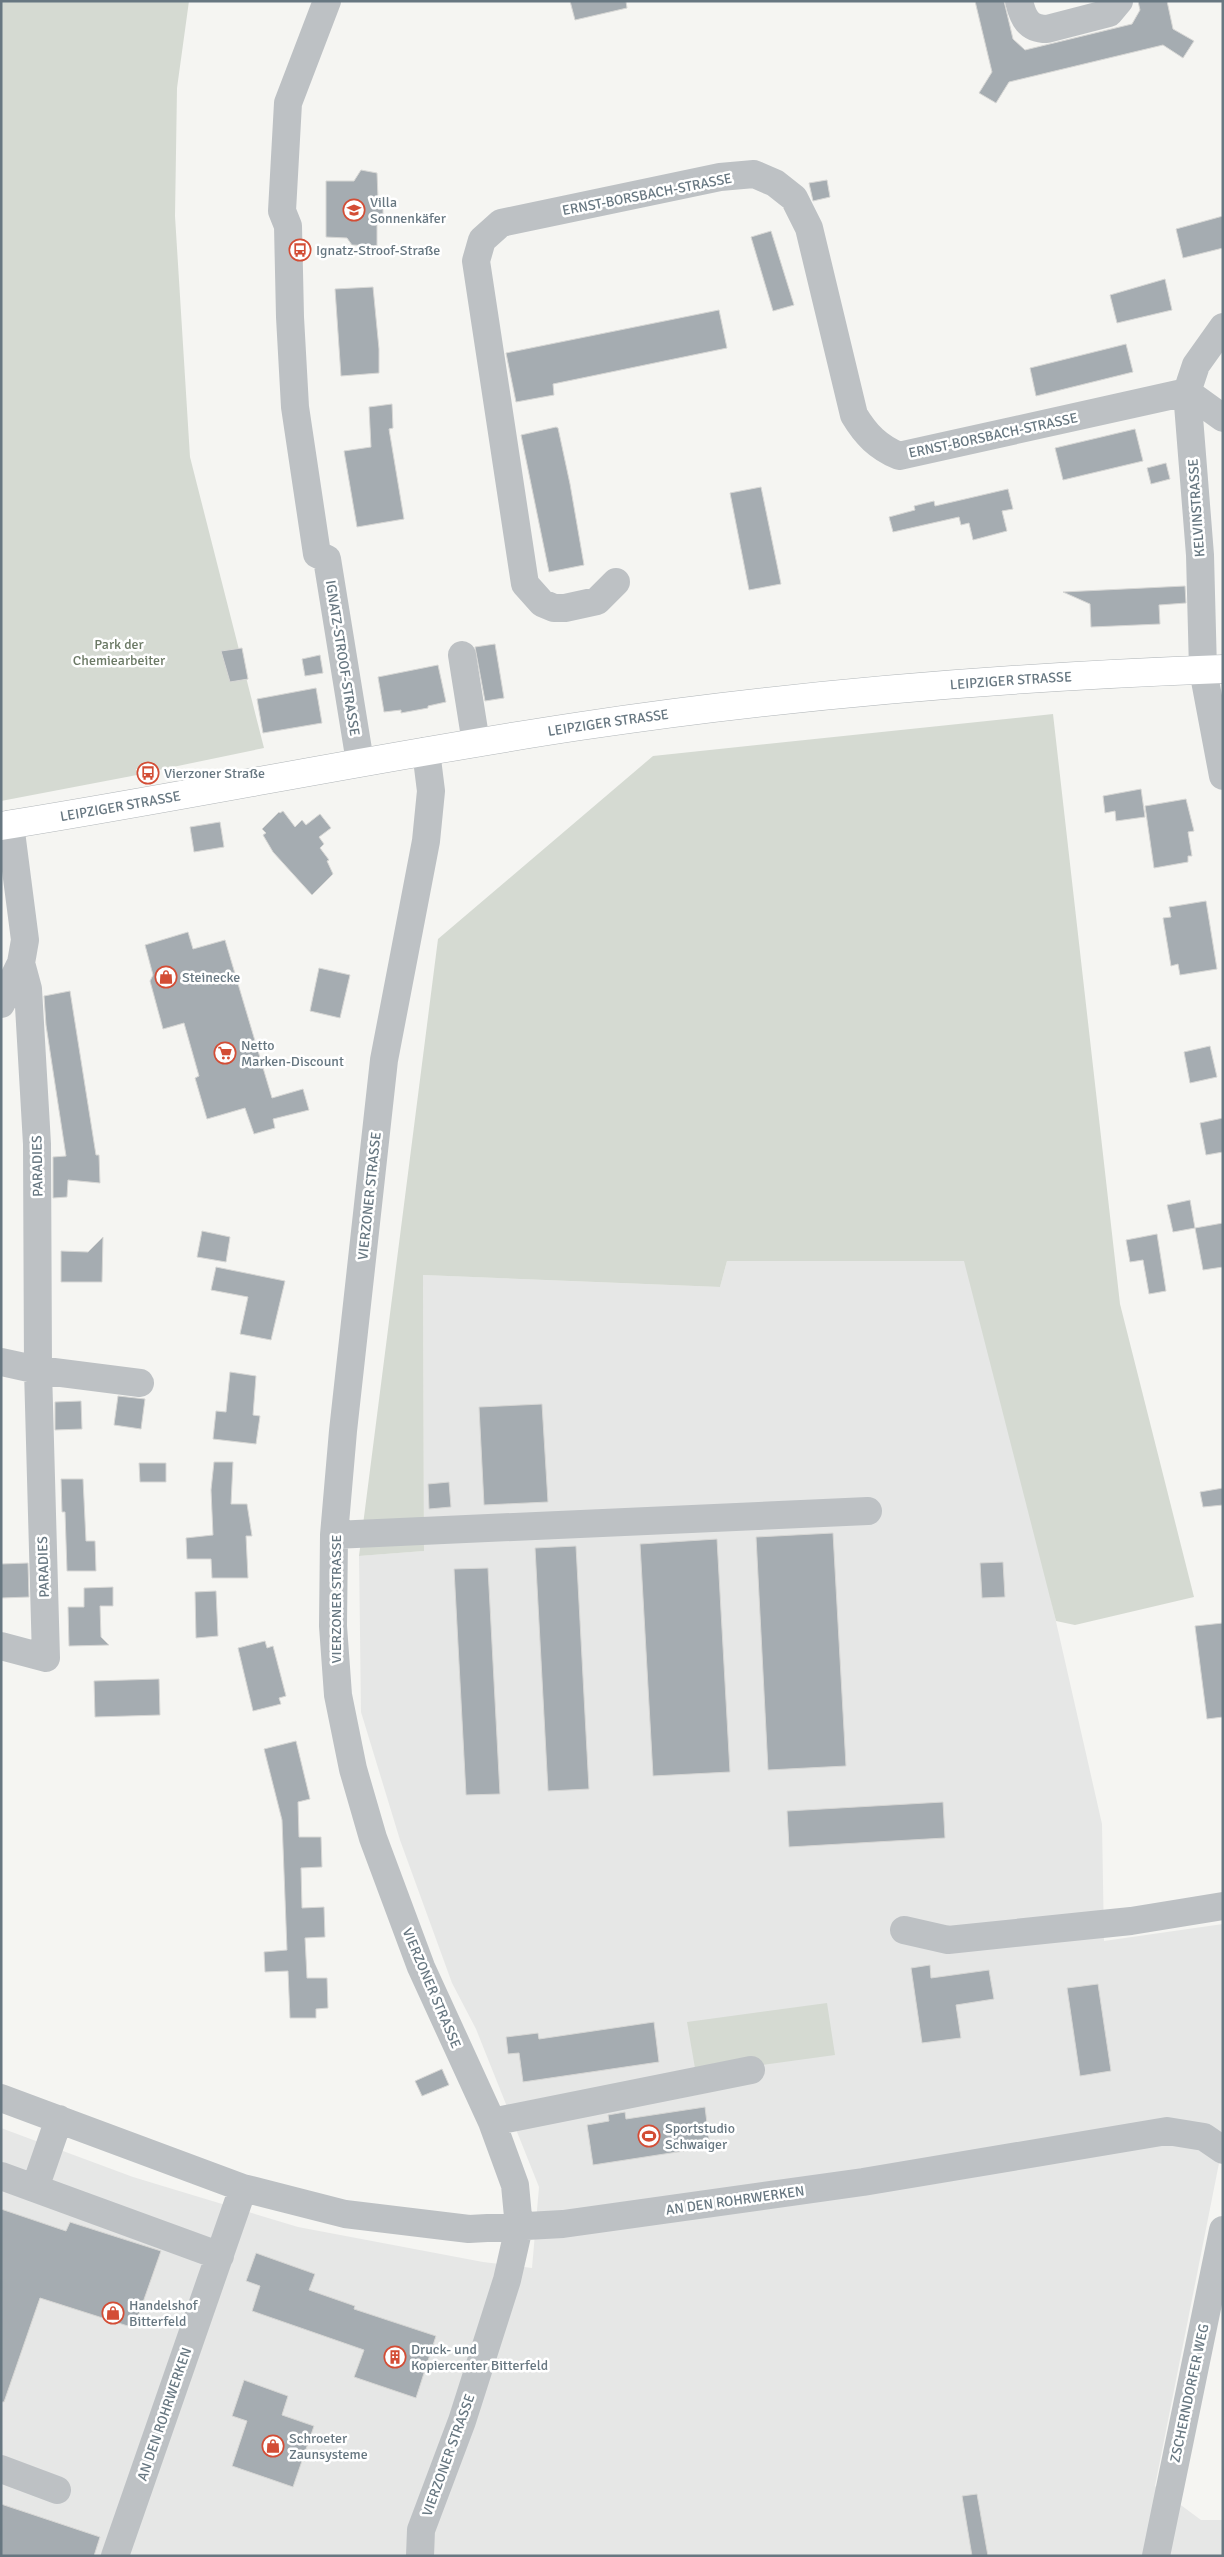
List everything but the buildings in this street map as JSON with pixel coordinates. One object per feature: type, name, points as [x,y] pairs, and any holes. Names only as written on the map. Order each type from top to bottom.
[{"type":"main road","name":"LEIPZIGER STRASSE","points":[[6,825],[476,743],[583,726],[813,696],[1064,677],[1213,669]]},
{"type":"street","name":"IGNATZ-STROOF-STRASSE","points":[[327,1],[288,103],[282,211],[288,226],[290,317],[295,407],[317,554],[327,560],[360,762]]},
{"type":"street","points":[[1020,1],[1027,23],[1038,29],[1047,29],[1109,13],[1119,1]]},
{"type":"street","name":"ERNST-BORSBACH-STRASSE","points":[[616,582],[597,601],[565,608],[554,608],[542,603],[524,584],[476,261],[482,240],[501,223],[720,177],[754,174],[775,183],[794,198],[809,228],[854,416],[865,433],[882,449],[899,456],[1187,392]]},
{"type":"street","points":[[1223,327],[1196,365],[1187,392],[1223,418]]},
{"type":"street","name":"KELVINSTRASSE","points":[[1187,392],[1200,555],[1213,669]]},
{"type":"street","points":[[462,655],[476,743]]},
{"type":"street","points":[[1213,669],[1223,776]]},
{"type":"street","name":"VIERZONER STRASSE","points":[[420,2556],[420,2530],[462,2421],[507,2280],[519,2227],[515,2185],[492,2122],[422,1967],[373,1838],[353,1769],[338,1695],[333,1626],[334,1535],[344,1421],[384,1060],[426,841],[431,791],[426,751]]},
{"type":"street","name":"PARADIES","points":[[1,1004],[21,963],[25,940],[6,825]]},
{"type":"street","name":"PARADIES","points":[[1,1646],[46,1658],[38,1370],[37,1144],[28,989],[21,963]]},
{"type":"street","points":[[1,1362],[38,1370],[140,1383]]},
{"type":"street","points":[[334,1535],[868,1511]]},
{"type":"street","points":[[904,1930],[948,1940],[1131,1921],[1223,1906]]},
{"type":"street","points":[[492,2122],[751,2070]]},
{"type":"street","name":"AN DEN ROHRWERKEN","points":[[1,2098],[243,2188],[345,2214],[470,2228],[563,2224],[864,2182],[1167,2131],[1204,2137],[1223,2150]]},
{"type":"street","points":[[35,2188],[58,2119]]},
{"type":"street","points":[[1,2176],[220,2256]]},
{"type":"street","name":"AN DEN ROHRWERKEN","points":[[115,2556],[243,2188]]},
{"type":"street","name":"ZSCHERNDORFER WEG","points":[[1156,2556],[1223,2230]]},
{"type":"street","points":[[1,2469],[57,2490]]},
{"type":"shaded area","points":[[727,1261],[965,1261],[1047,1582],[1102,1824],[1104,1941],[1223,1924],[1223,2143],[1155,2486],[1201,2520],[1223,2520],[1223,2556],[1,2556],[1,2128],[133,2177],[298,2227],[483,2262],[532,2268],[539,2187],[476,2029],[452,1983],[400,1840],[361,1712],[359,1556],[424,1551],[423,1275],[720,1287]]},
{"type":"green space","name":"Park der Chemiearbeiter","points":[[1,1],[189,1],[177,88],[175,216],[190,457],[264,748],[149,772],[148,766],[136,769],[137,775],[1,801]]},
{"type":"green space","points":[[1053,714],[1120,1304],[1194,1597],[1075,1625],[1056,1621],[964,1261],[727,1261],[720,1287],[423,1275],[424,1551],[359,1556],[438,939],[653,756]]},
{"type":"green space","points":[[827,2003],[835,2055],[696,2074],[687,2022]]},
{"type":"place","name":"Villa Sonnenkäfer","points":[[354,210]]},
{"type":"place","name":"Ignatz-Stroof-Straße","points":[[300,250]]},
{"type":"place","name":"Vierzoner Straße","points":[[148,773]]},
{"type":"place","name":"Steinecke","points":[[166,977]]},
{"type":"place","name":"Netto Marken-Discount","points":[[225,1053]]},
{"type":"place","name":"Sportstudio Schwaiger","points":[[649,2136]]},
{"type":"place","name":"Handelshof Bitterfeld","points":[[113,2313]]},
{"type":"place","name":"Druck- und Kopiercenter Bitterfeld","points":[[395,2357]]},
{"type":"place","name":"Schroeter Zaunsysteme","points":[[273,2446]]}]
